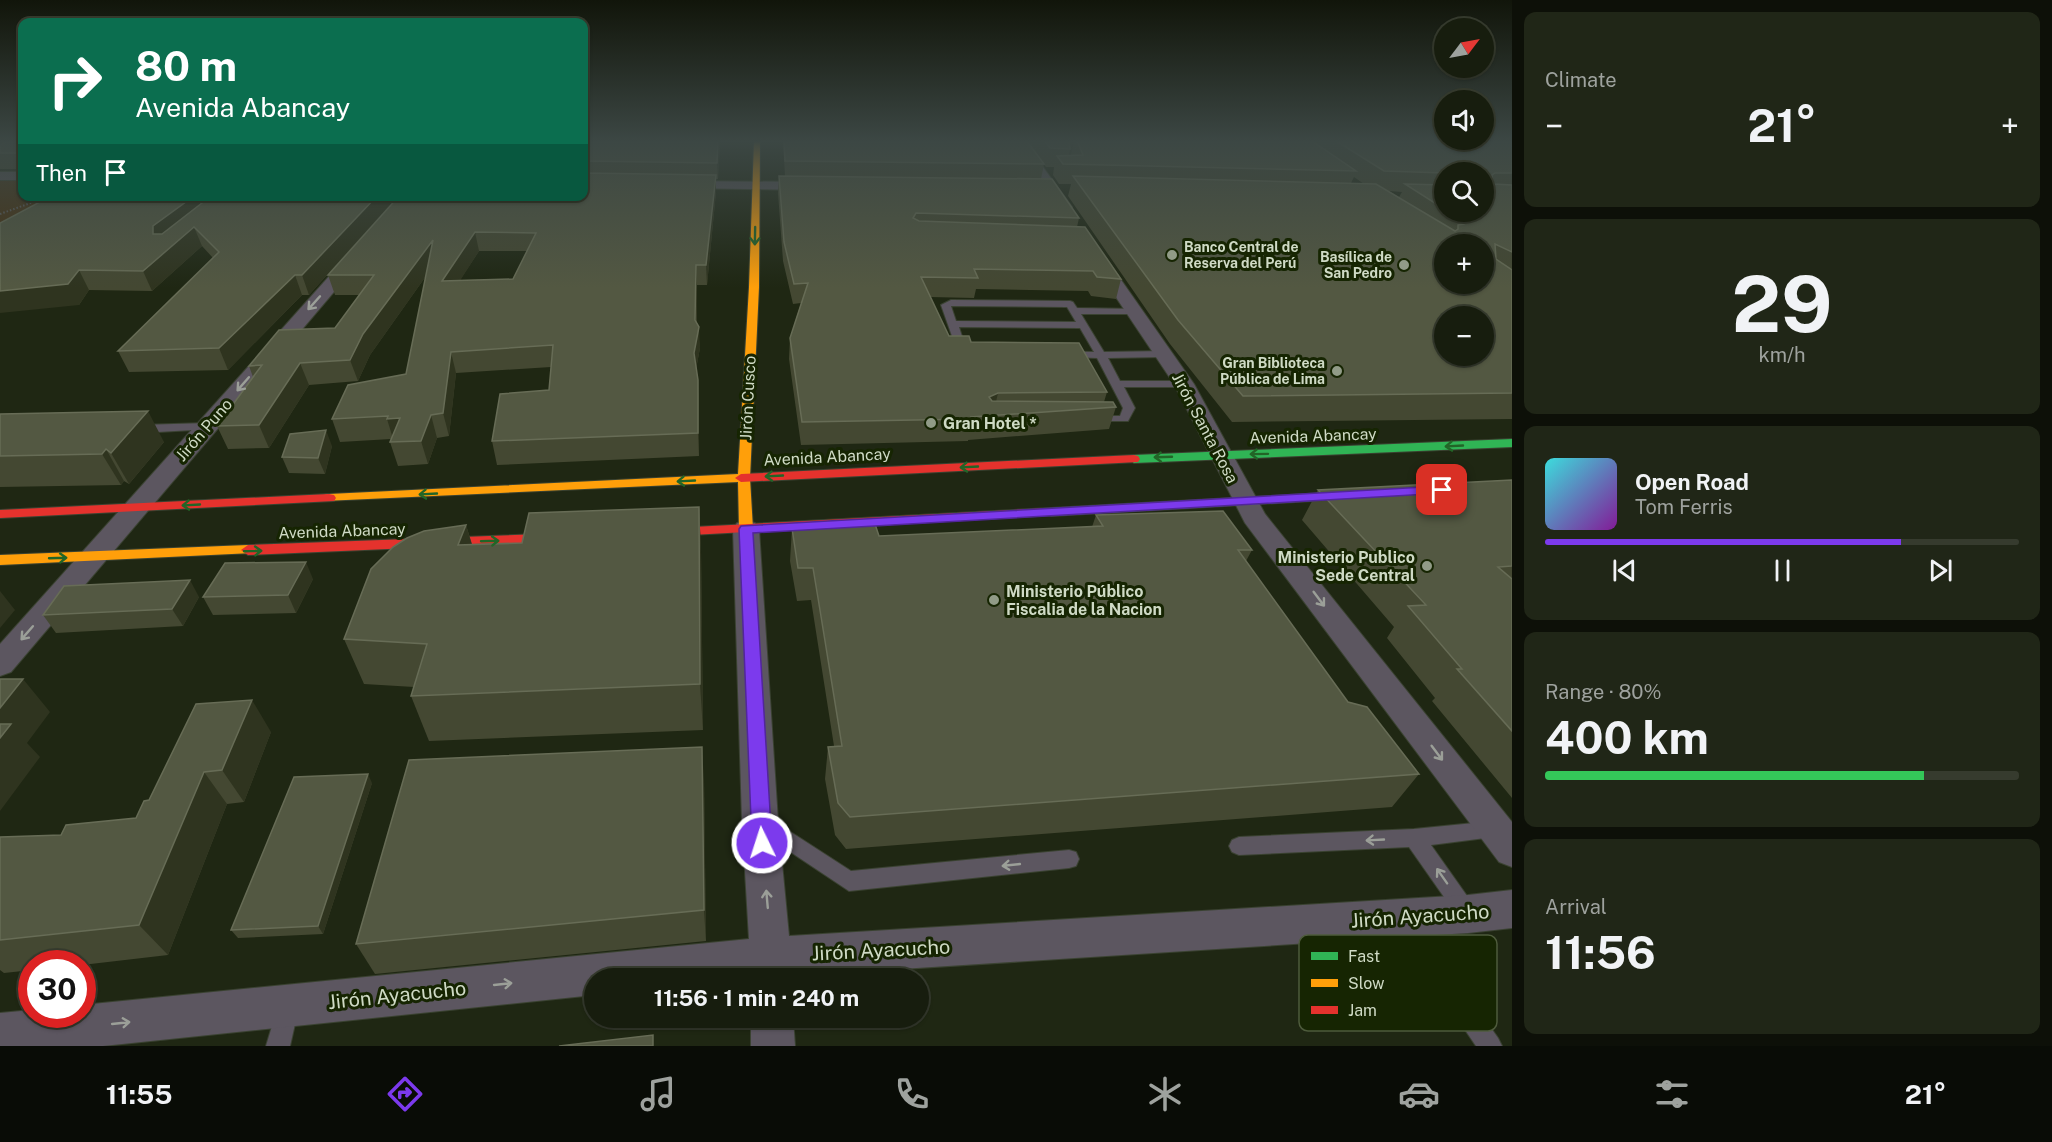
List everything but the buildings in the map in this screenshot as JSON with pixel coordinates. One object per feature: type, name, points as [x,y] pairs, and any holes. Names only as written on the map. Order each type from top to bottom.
[{"type":"main road","name":"Jirón Cusco","points":[[746,529],[744,478],[754,287],[755,190]]},
{"type":"main road","name":"Avenida Abancay","points":[[0,514],[1512,443]]},
{"type":"main road","points":[[637,534],[1372,494]]},
{"type":"main road","name":"Avenida Abancay","points":[[0,561],[585,537]]},
{"type":"street","points":[[1038,190],[1073,191]]},
{"type":"street","points":[[1054,190],[1075,222]]},
{"type":"street","name":"Jirón Puno","points":[[0,664],[364,247]]},
{"type":"street","name":"Jirón Santa Rosa","points":[[1093,250],[1184,384],[1254,517],[1504,840]]},
{"type":"street","name":"Jirón Cusco","points":[[746,529],[760,821],[772,968]]},
{"type":"street","name":"Jirón Ayacucho","points":[[772,968],[1512,909]]},
{"type":"street","name":"Jirón Ayacucho","points":[[0,1035],[288,1006],[584,983]]},
{"type":"street","points":[[772,1028],[773,1046]]},
{"type":"lane","points":[[1089,419],[1124,419],[1129,408],[1118,384],[1101,355],[1083,325],[1070,304],[951,303],[946,305],[965,352],[1101,355],[1164,354]]},
{"type":"lane","points":[[1074,311],[1134,311]]},
{"type":"lane","points":[[952,324],[1083,325]]},
{"type":"lane","points":[[1118,384],[1184,384]]},
{"type":"lane","points":[[124,430],[207,427]]},
{"type":"lane","points":[[760,821],[849,881],[1069,859]]},
{"type":"lane","points":[[1239,846],[1414,838],[1504,840]]},
{"type":"lane","points":[[1414,838],[1468,914]]},
{"type":"lane","points":[[1401,918],[1413,935]]},
{"type":"lane","points":[[278,1046],[288,1006]]},
{"type":"lane","points":[[1480,1031],[1491,1046]]},
{"type":"path","points":[[0,214],[36,201]]},
{"type":"shaded area","points":[[0,190],[18,190],[18,201],[68,201],[0,238]]},
{"type":"traffic: fast","points":[[1134,459],[1512,443]]},
{"type":"traffic: fast","points":[[1051,512],[1359,495]]},
{"type":"traffic: slow","points":[[746,529],[744,478],[754,287],[756,190]]},
{"type":"traffic: slow","points":[[329,498],[741,478]]},
{"type":"traffic: slow","points":[[0,560],[248,550]]},
{"type":"traffic: jam","points":[[741,478],[1134,459]]},
{"type":"traffic: jam","points":[[0,514],[329,498]]},
{"type":"traffic: jam","points":[[655,533],[1051,512]]},
{"type":"traffic: jam","points":[[248,550],[568,538]]},
{"type":"place","name":"Banco Central de Reserva del Perú","points":[[1172,255]]},
{"type":"place","name":"Basílica de San Pedro","points":[[1404,265]]},
{"type":"place","name":"Gran Biblioteca Pública de Lima","points":[[1337,371]]},
{"type":"place","name":"Gran Hotel *","points":[[931,423]]},
{"type":"place","name":"Ministerio Publico Sede Central","points":[[1427,566]]},
{"type":"place","name":"Ministerio Público Fiscalia de la Nacion","points":[[994,600]]},
{"type":"route","points":[[762,843],[745,546],[746,529],[1137,509],[1442,490]]}]
